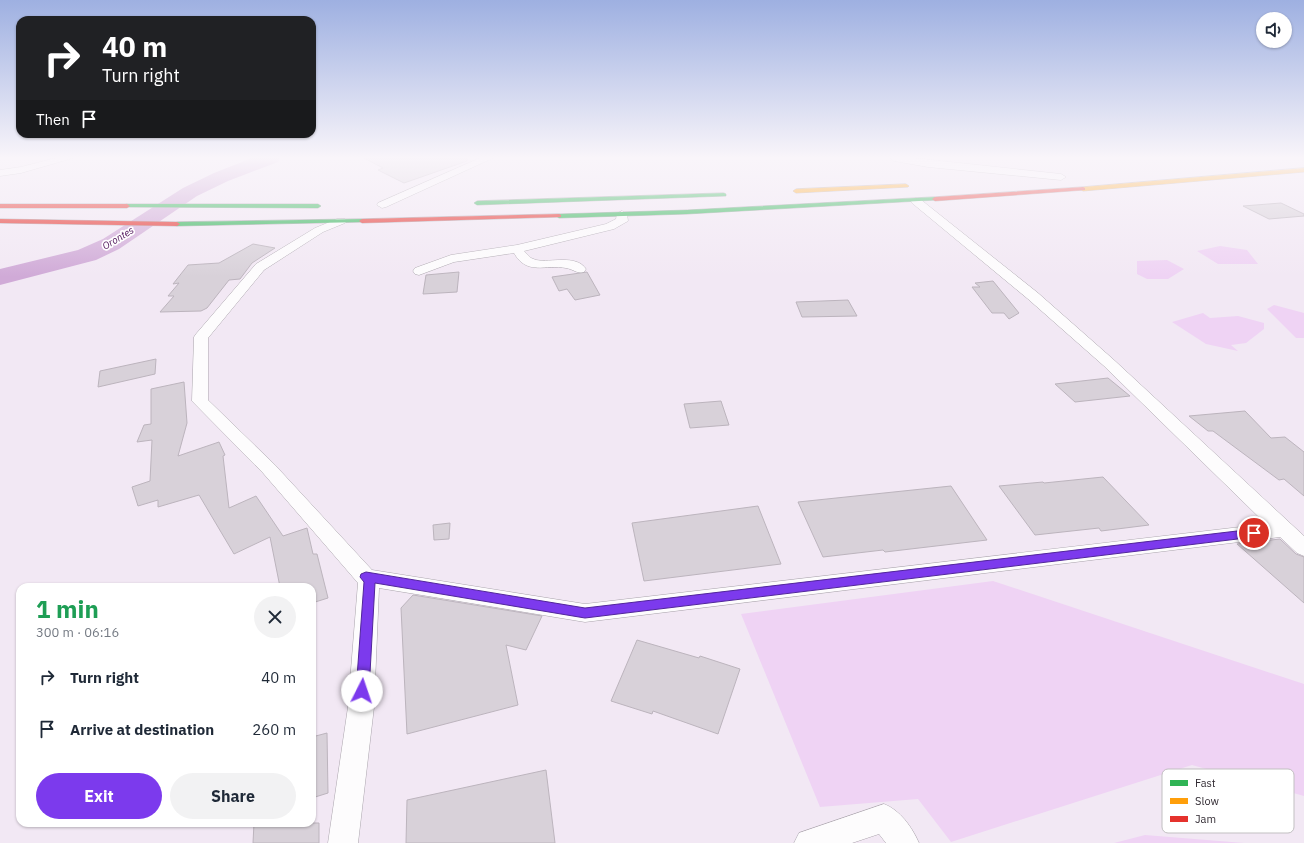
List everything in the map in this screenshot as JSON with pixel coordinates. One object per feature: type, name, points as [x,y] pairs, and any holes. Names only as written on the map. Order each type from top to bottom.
[{"type":"highway","points":[[464,204],[645,197]]},
{"type":"highway","points":[[0,206],[198,206],[336,214],[516,218],[622,214],[856,197]]},
{"type":"highway","points":[[378,205],[404,205]]},
{"type":"highway","points":[[0,221],[152,224],[336,214]]},
{"type":"street","points":[[378,205],[396,197]]},
{"type":"street","points":[[922,197],[1104,358],[1304,548]]},
{"type":"street","points":[[336,214],[319,230],[260,267],[201,336],[200,401],[269,469],[369,581],[361,707],[343,843]]},
{"type":"street","points":[[419,271],[451,259],[517,249],[610,227],[622,221],[622,214]]},
{"type":"street","points":[[517,249],[520,256],[531,264],[569,264],[580,269]]},
{"type":"street","points":[[366,577],[585,613],[1284,529]]},
{"type":"street","points":[[809,843],[884,818],[904,843]]},
{"type":"shaded area","points":[[1220,246],[1247,250],[1258,264],[1218,264],[1197,251]]},
{"type":"shaded area","points":[[1167,260],[1184,269],[1168,279],[1147,279],[1137,274],[1137,261]]},
{"type":"shaded area","points":[[1274,305],[1304,313],[1304,338],[1296,338],[1267,309]]},
{"type":"shaded area","points":[[1203,313],[1210,318],[1238,316],[1264,323],[1264,329],[1246,343],[1231,345],[1238,351],[1206,344],[1172,322]]},
{"type":"shaded area","points":[[993,581],[1304,684],[1304,796],[1294,793],[1294,769],[1206,769],[1192,765],[1179,769],[1162,769],[1162,775],[951,842],[918,799],[820,807],[741,614]]},
{"type":"shaded area","points":[[1145,835],[1244,843],[1114,843]]},
{"type":"building","points":[[1281,203],[1304,214],[1304,216],[1269,219],[1243,206]]},
{"type":"building","points":[[253,244],[275,248],[252,263],[240,279],[229,280],[207,308],[201,311],[160,312],[174,296],[168,296],[179,283],[173,284],[188,265],[219,263]]},
{"type":"building","points":[[459,272],[457,292],[423,294],[426,275]]},
{"type":"building","points":[[587,272],[600,295],[575,300],[567,289],[559,291],[552,277]]},
{"type":"building","points":[[993,281],[1019,313],[1009,319],[1004,313],[992,313],[972,287],[980,287],[975,283]]},
{"type":"building","points":[[848,300],[857,316],[802,317],[796,302]]},
{"type":"building","points":[[156,359],[155,374],[98,387],[100,371]]},
{"type":"building","points":[[1108,378],[1130,396],[1075,402],[1055,384]]},
{"type":"building","points":[[184,382],[187,423],[178,456],[219,442],[225,455],[223,456],[229,508],[256,496],[283,536],[307,528],[313,554],[317,554],[328,598],[316,602],[316,583],[279,583],[270,537],[234,554],[199,495],[158,507],[158,500],[138,506],[132,487],[150,481],[152,440],[137,442],[144,425],[151,424],[151,389]]},
{"type":"building","points":[[721,401],[729,425],[690,428],[684,404]]},
{"type":"building","points":[[1245,411],[1271,438],[1285,437],[1304,452],[1304,496],[1284,479],[1279,480],[1213,431],[1208,431],[1189,416]]},
{"type":"building","points":[[1103,477],[1149,525],[1101,531],[1099,528],[1035,535],[999,486],[1044,483]]},
{"type":"building","points":[[951,486],[987,540],[885,552],[883,550],[823,557],[798,502]]},
{"type":"building","points":[[758,506],[781,564],[644,581],[632,523]]},
{"type":"building","points":[[450,523],[449,539],[434,540],[433,525]]},
{"type":"building","points":[[1280,539],[1296,554],[1304,557],[1304,603],[1237,544]]},
{"type":"building","points":[[413,595],[542,616],[526,650],[506,645],[518,705],[407,734],[401,608]]},
{"type":"building","points":[[637,640],[699,658],[700,656],[740,669],[718,734],[653,711],[652,714],[611,701]]},
{"type":"building","points":[[327,733],[328,793],[316,797],[316,736]]},
{"type":"building","points":[[546,770],[555,843],[406,843],[407,800]]},
{"type":"building","points":[[316,823],[319,823],[319,843],[253,843],[254,827],[316,827]]},
{"type":"waterway","name":"Orontes","points":[[0,277],[87,255],[111,244],[182,197]]},
{"type":"traffic: fast","points":[[477,203],[652,197]]},
{"type":"traffic: fast","points":[[559,216],[687,212],[935,199]]},
{"type":"traffic: fast","points":[[127,206],[318,206]]},
{"type":"traffic: fast","points":[[177,224],[362,221]]},
{"type":"traffic: jam","points":[[935,199],[960,197]]},
{"type":"traffic: jam","points":[[0,206],[127,206]]},
{"type":"traffic: jam","points":[[362,221],[559,216]]},
{"type":"traffic: jam","points":[[0,221],[177,224]]},
{"type":"route","points":[[362,691],[369,581],[366,577],[585,613],[1254,533]]}]
